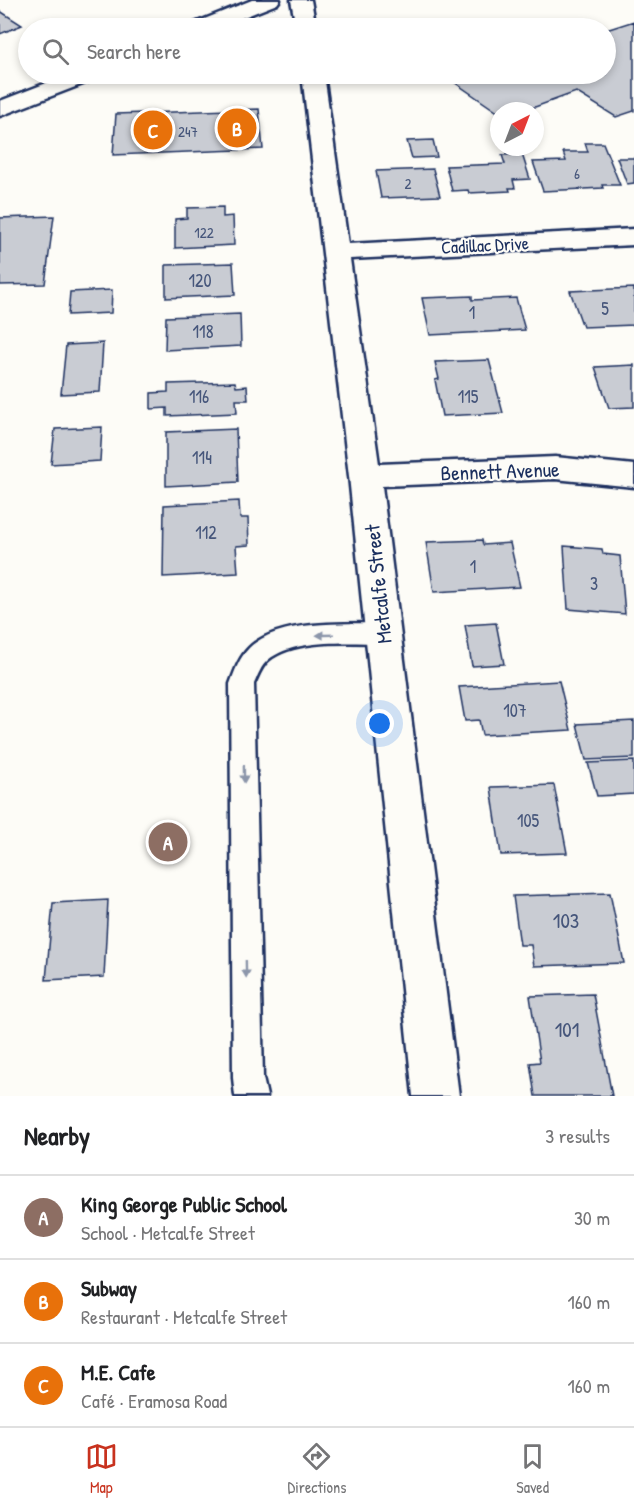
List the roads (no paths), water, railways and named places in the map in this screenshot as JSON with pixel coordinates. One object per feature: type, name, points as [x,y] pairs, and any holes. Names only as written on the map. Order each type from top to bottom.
[{"type":"street","points":[[224,18],[270,0]]},
{"type":"street","points":[[302,0],[305,18]]},
{"type":"street","points":[[0,109],[63,84]]},
{"type":"street","name":"Metcalfe Street","points":[[314,84],[365,476],[436,1096]]},
{"type":"street","name":"Cadillac Drive","points":[[336,252],[634,237]]},
{"type":"street","name":"Bennett Avenue","points":[[365,476],[555,468],[634,476]]},
{"type":"lane","points":[[251,1096],[248,1078],[242,684],[249,665],[266,649],[282,640],[306,636],[383,633]]},
{"type":"place","name":"Subway","points":[[237,128]]},
{"type":"place","name":"M.E. Cafe","points":[[153,130]]},
{"type":"place","name":"King George Public School","points":[[168,842]]}]
